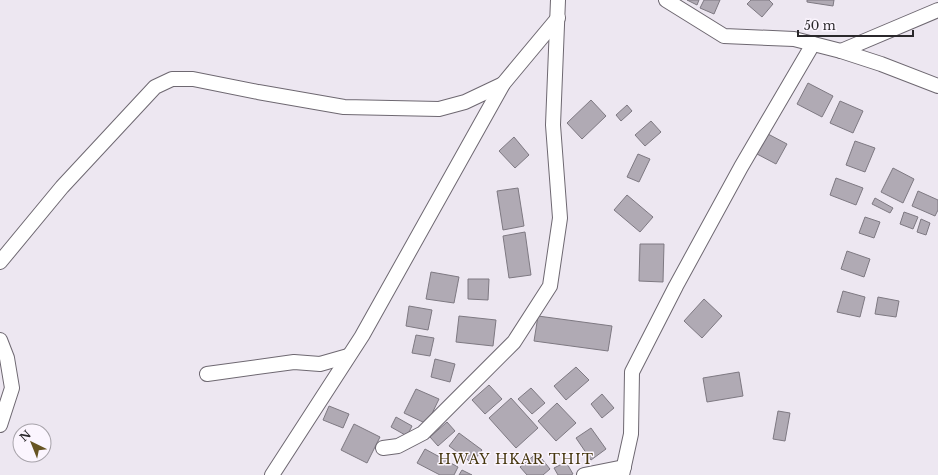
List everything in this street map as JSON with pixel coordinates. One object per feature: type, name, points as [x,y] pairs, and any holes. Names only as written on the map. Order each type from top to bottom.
[{"type":"street","points":[[383,448],[398,446],[422,433],[514,342],[550,286],[560,218],[553,125],[558,0]]},
{"type":"street","points":[[666,0],[724,36],[794,39],[842,50],[938,86]]},
{"type":"street","points":[[842,50],[938,10]]},
{"type":"street","points":[[272,475],[362,336],[503,84],[558,18]]},
{"type":"street","points":[[584,475],[623,471],[630,434],[632,372],[676,286],[741,167],[813,44]]},
{"type":"street","points":[[0,262],[62,187],[155,87],[172,79],[194,80],[344,106],[431,108],[438,108],[465,102],[503,84]]},
{"type":"street","points":[[0,340],[7,358],[12,388],[0,425]]},
{"type":"street","points":[[207,374],[294,362],[320,364],[348,356]]},
{"type":"building","points":[[687,0],[699,0],[697,5]]},
{"type":"building","points":[[704,0],[720,0],[714,14],[700,8]]},
{"type":"building","points":[[751,0],[769,0],[773,4],[762,17],[747,4]]},
{"type":"building","points":[[807,0],[834,0],[833,6],[807,2]]},
{"type":"building","points":[[808,83],[833,96],[822,117],[797,104]]},
{"type":"building","points":[[591,100],[606,116],[582,139],[567,123]]},
{"type":"building","points":[[840,101],[863,111],[853,133],[830,123]]},
{"type":"building","points":[[627,105],[632,111],[621,121],[616,115]]},
{"type":"building","points":[[651,121],[661,132],[645,146],[635,135]]},
{"type":"building","points":[[768,134],[787,144],[776,164],[757,154]]},
{"type":"building","points":[[514,137],[529,155],[515,168],[499,151]]},
{"type":"building","points":[[855,141],[875,148],[865,172],[846,165]]},
{"type":"building","points":[[638,154],[650,159],[639,182],[627,177]]},
{"type":"building","points":[[893,168],[914,179],[903,203],[881,192]]},
{"type":"building","points":[[836,178],[863,188],[856,205],[830,195]]},
{"type":"building","points":[[518,188],[524,226],[503,230],[497,191]]},
{"type":"building","points":[[918,191],[938,200],[938,210],[935,216],[912,206]]},
{"type":"building","points":[[627,195],[653,217],[640,232],[614,210]]},
{"type":"building","points":[[875,198],[893,208],[890,213],[872,204]]},
{"type":"building","points":[[904,212],[918,217],[913,229],[900,224]]},
{"type":"building","points":[[865,217],[880,222],[874,238],[859,233]]},
{"type":"building","points":[[921,219],[930,223],[926,235],[917,232]]},
{"type":"building","points":[[525,232],[531,275],[509,278],[503,236]]},
{"type":"building","points":[[640,244],[664,244],[663,282],[639,281]]},
{"type":"building","points":[[847,251],[870,259],[864,277],[841,269]]},
{"type":"building","points":[[431,272],[459,277],[454,303],[426,299]]},
{"type":"building","points":[[468,279],[489,279],[488,300],[468,299]]},
{"type":"building","points":[[843,291],[865,297],[860,317],[837,312]]},
{"type":"building","points":[[878,297],[899,301],[896,317],[875,314]]},
{"type":"building","points":[[704,299],[722,316],[702,338],[684,321]]},
{"type":"building","points":[[409,306],[432,310],[428,330],[406,326]]},
{"type":"building","points":[[459,316],[496,320],[493,346],[456,342]]},
{"type":"building","points":[[538,316],[612,326],[608,351],[534,341]]},
{"type":"building","points":[[416,335],[434,338],[430,356],[412,353]]},
{"type":"building","points":[[435,359],[455,364],[450,382],[431,377]]},
{"type":"building","points":[[576,367],[589,380],[566,400],[554,386]]},
{"type":"building","points":[[739,372],[743,396],[707,402],[703,378]]},
{"type":"building","points":[[489,385],[502,399],[485,414],[472,400]]},
{"type":"building","points":[[531,388],[545,403],[532,414],[518,399]]},
{"type":"building","points":[[416,389],[439,399],[427,424],[404,413]]},
{"type":"building","points":[[602,394],[614,408],[602,418],[591,404]]},
{"type":"building","points":[[511,398],[538,428],[516,448],[489,418]]},
{"type":"building","points":[[557,403],[576,423],[556,441],[538,421]]},
{"type":"building","points":[[329,406],[349,414],[343,428],[323,420]]},
{"type":"building","points":[[778,411],[790,413],[785,441],[773,439]]},
{"type":"building","points":[[396,417],[412,426],[407,436],[391,427]]},
{"type":"building","points":[[447,422],[455,431],[438,446],[430,437]]},
{"type":"building","points":[[354,424],[380,437],[367,463],[341,450]]},
{"type":"building","points":[[591,428],[606,449],[591,460],[576,438]]},
{"type":"building","points":[[459,433],[482,450],[472,463],[449,446]]},
{"type":"building","points":[[425,449],[458,467],[454,475],[440,475],[417,463]]},
{"type":"building","points":[[537,453],[550,469],[543,475],[527,475],[520,467]]},
{"type":"building","points":[[566,462],[573,474],[558,475],[554,468]]},
{"type":"building","points":[[462,470],[472,475],[459,475]]},
{"type":"district","name":"HWAY HKAR THIT","points":[[516,459]]}]
